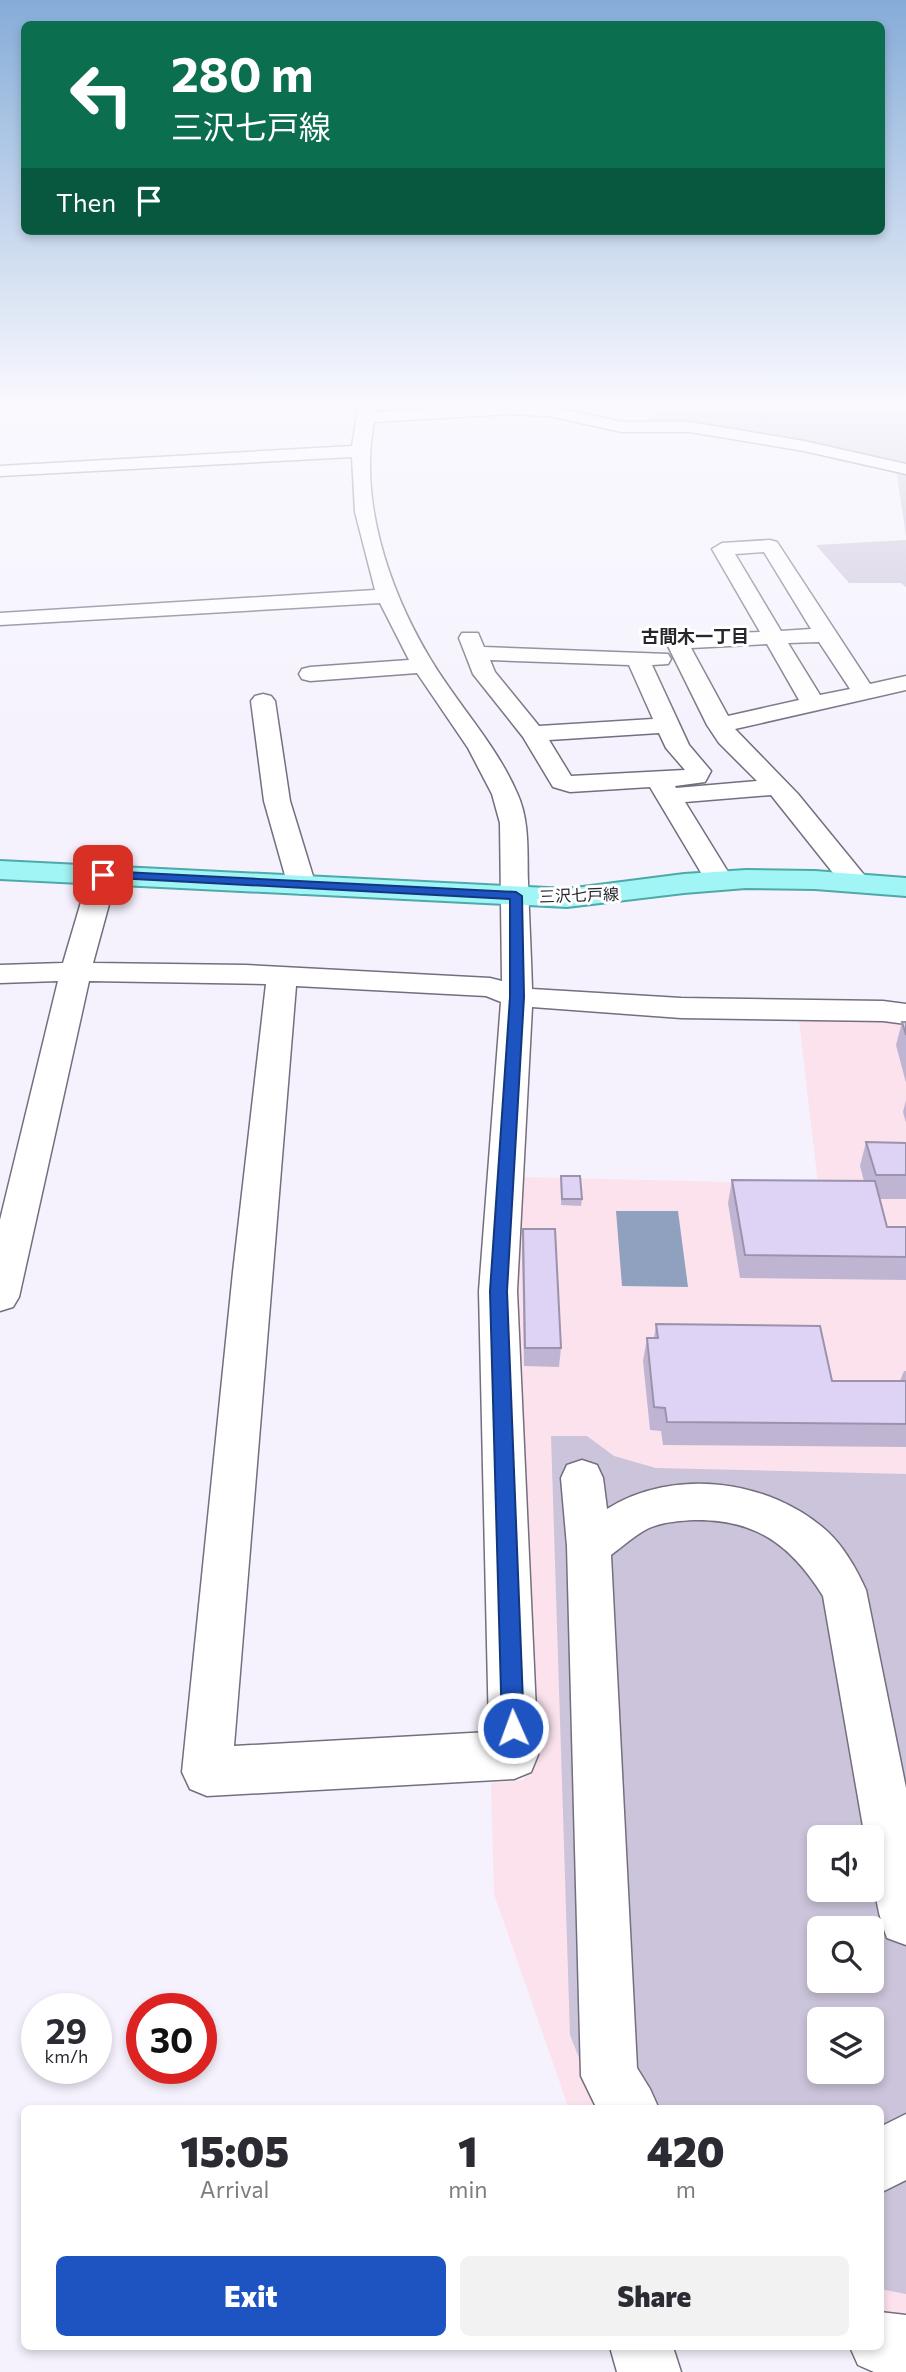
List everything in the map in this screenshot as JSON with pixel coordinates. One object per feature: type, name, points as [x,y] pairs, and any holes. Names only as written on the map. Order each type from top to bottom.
[{"type":"main road","name":"三沢七戸線","points":[[0,870],[567,898],[620,894],[719,880],[797,878],[906,887]]},
{"type":"street","points":[[282,976],[252,1272],[207,1772],[514,1755],[498,1291],[517,997],[513,823],[505,794],[480,748],[396,618],[387,596],[364,514]]},
{"type":"street","points":[[813,704],[722,549],[771,546],[825,635],[864,692]]},
{"type":"street","points":[[0,619],[387,596]]},
{"type":"street","points":[[825,635],[677,642],[719,725],[789,799],[855,881]]},
{"type":"street","points":[[477,655],[533,734],[562,782],[663,788],[775,787]]},
{"type":"street","points":[[310,674],[430,674],[477,655],[667,660]]},
{"type":"street","points":[[637,659],[678,748],[699,771],[696,777],[663,788]]},
{"type":"street","points":[[719,725],[906,683]]},
{"type":"street","points":[[263,701],[277,801],[302,886]]},
{"type":"street","points":[[533,734],[668,725]]},
{"type":"street","points":[[663,788],[719,880]]},
{"type":"street","points":[[0,1297],[75,970],[103,875]]},
{"type":"street","points":[[0,974],[75,970],[282,976],[490,987],[517,997],[681,1008],[883,1010],[906,1014]]},
{"type":"street","points":[[582,1478],[589,1546],[609,2076],[627,2105]]},
{"type":"street","points":[[589,1546],[636,1513],[678,1502],[733,1504],[775,1517],[814,1546],[844,1590],[906,1919]]},
{"type":"street","points":[[884,2161],[906,2143]]},
{"type":"street","points":[[884,2344],[906,2347]]},
{"type":"street","points":[[643,2350],[649,2372]]},
{"type":"shaded area","points":[[903,514],[906,514],[906,536]]},
{"type":"shaded area","points":[[906,540],[906,587],[901,583],[849,583],[816,545]]},
{"type":"shaded area","points":[[889,1018],[906,1021],[906,2317],[884,2314],[884,2105],[568,2105],[494,1894],[491,1783],[523,1780],[535,1762],[519,1367],[518,1177],[818,1184],[799,1021]]},
{"type":"shaded area","points":[[551,1436],[587,1436],[614,1456],[656,1468],[906,1474],[906,2294],[884,2290],[884,2105],[597,2105],[570,2035]]},
{"type":"water","points":[[616,1211],[678,1211],[688,1287],[622,1286]]},
{"type":"building","points":[[866,1142],[906,1143],[906,1175],[876,1175]]},
{"type":"building","points":[[561,1176],[580,1176],[582,1199],[562,1199]]},
{"type":"building","points":[[732,1180],[875,1181],[887,1227],[906,1227],[906,1257],[745,1255]]},
{"type":"building","points":[[523,1229],[555,1229],[561,1348],[525,1348]]},
{"type":"building","points":[[656,1324],[820,1326],[832,1381],[906,1381],[906,1424],[667,1422],[665,1408],[654,1407],[647,1338],[658,1338]]},
{"type":"district","name":"古間木一丁目","points":[[695,637]]},
{"type":"route","points":[[103,875],[516,896],[514,924],[517,997],[498,1291],[513,1728]]}]
